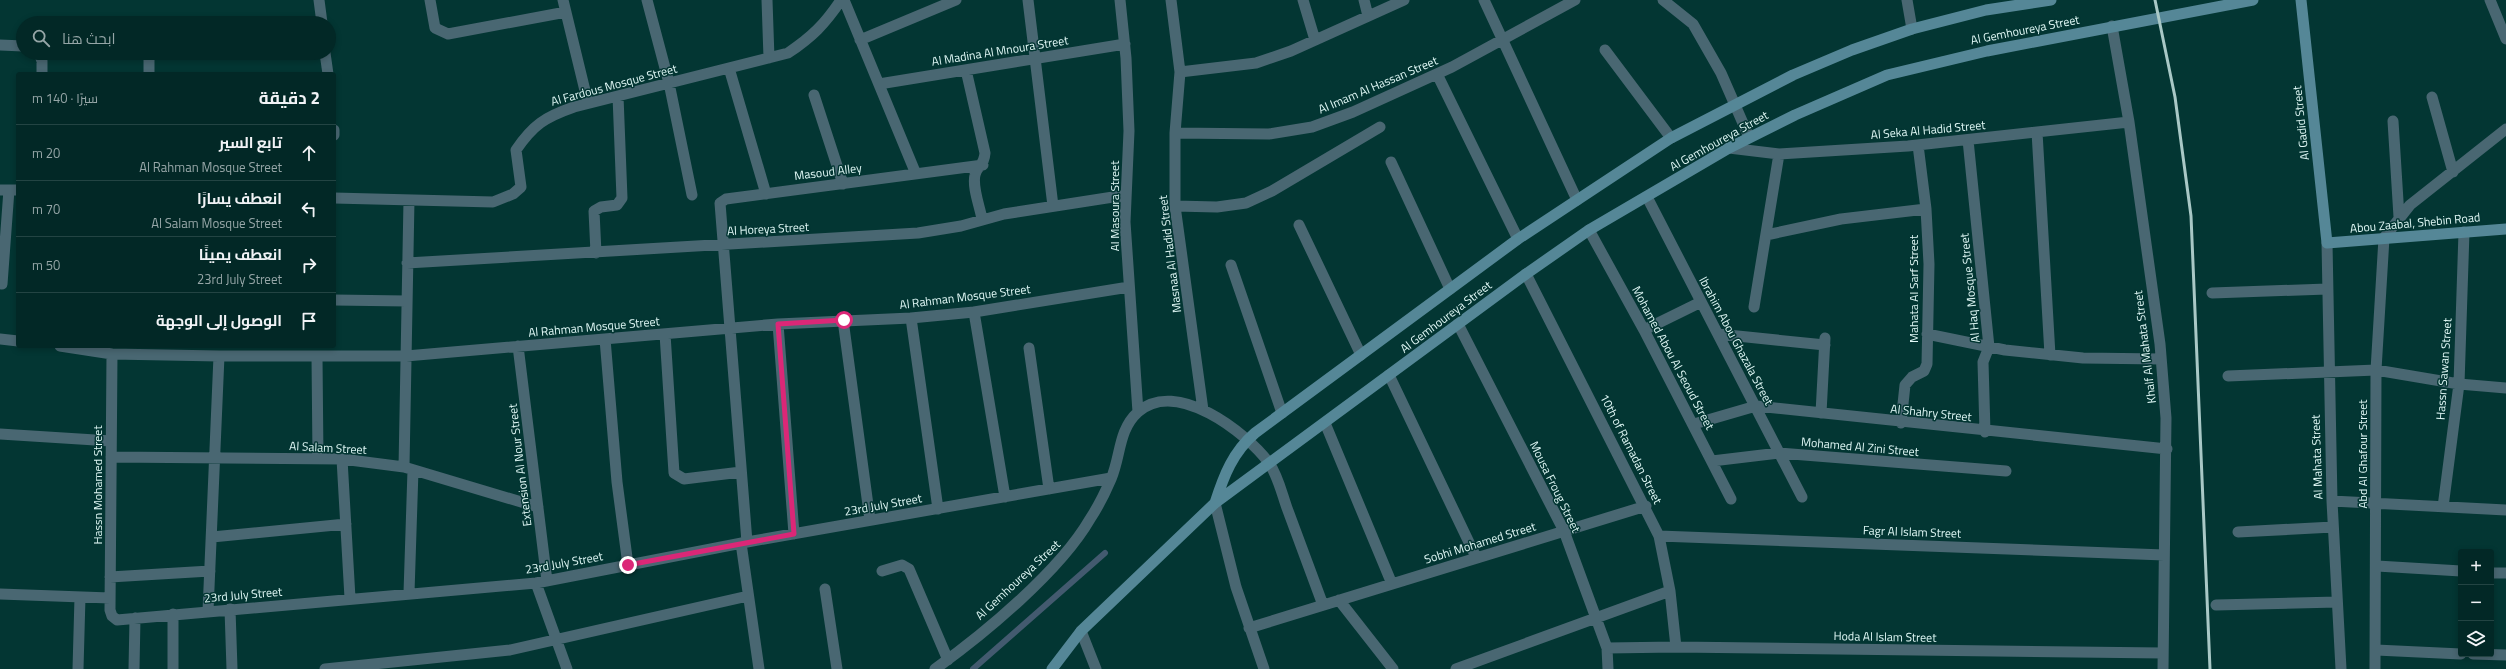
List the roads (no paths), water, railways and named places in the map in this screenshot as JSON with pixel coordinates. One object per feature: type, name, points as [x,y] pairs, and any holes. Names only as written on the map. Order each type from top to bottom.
[{"type":"main road","name":"Al Gemhoureya Street","points":[[1215,503],[1225,471],[1247,440],[1518,239],[1672,138],[1793,75],[1852,50],[1912,29],[1986,10],[2051,0]]},
{"type":"main road","name":"Al Gemhoureya Street","points":[[1052,669],[1082,631],[1215,503],[1270,464],[1526,274],[1589,230],[1729,148],[1887,75],[1972,54],[2253,0]]},
{"type":"main road","name":"Al Gadid Street","points":[[2301,0],[2327,243]]},
{"type":"main road","name":"Abou Zaabal, Shebin Road","points":[[2327,243],[2506,229]]},
{"type":"street","points":[[319,0],[321,16]]},
{"type":"street","points":[[430,0],[435,28],[448,34],[566,12]]},
{"type":"street","points":[[563,0],[588,103]]},
{"type":"street","points":[[647,0],[669,83],[692,195]]},
{"type":"street","points":[[767,0],[769,58]]},
{"type":"street","points":[[843,0],[916,174]]},
{"type":"street","name":"Al Fardous Mosque Street","points":[[336,198],[493,202],[513,194],[521,187],[516,150],[530,130],[550,115],[588,103],[788,53],[811,38],[843,0]]},
{"type":"street","points":[[860,40],[956,0]]},
{"type":"street","points":[[1028,0],[1053,206]]},
{"type":"street","name":"Al Masoura Street","points":[[1120,0],[1125,44],[1129,131],[1126,195],[1129,287],[1138,412]]},
{"type":"street","name":"Masnaa Al Hadid Street","points":[[1171,0],[1180,72],[1175,134],[1175,206],[1203,410]]},
{"type":"street","points":[[1303,0],[1315,40]]},
{"type":"street","points":[[1364,0],[1368,16]]},
{"type":"street","points":[[1180,72],[1256,62],[1291,51],[1404,0]]},
{"type":"street","points":[[1484,0],[1577,200]]},
{"type":"street","name":"Al Imam Al Hassan Street","points":[[1175,134],[1269,134],[1312,127],[1353,112],[1437,74],[1503,40],[1575,0]]},
{"type":"street","points":[[1663,0],[1693,24],[1736,105],[1750,137]]},
{"type":"street","points":[[1907,0],[1912,29]]},
{"type":"street","points":[[2490,0],[2506,40]]},
{"type":"street","name":"Khalf Al Mahata Street","points":[[2112,26],[2129,122],[2161,359],[2167,449],[2163,669]]},
{"type":"street","name":"Al Madina Al Mnoura Street","points":[[878,84],[1125,44]]},
{"type":"street","points":[[0,45],[16,46]]},
{"type":"street","points":[[1604,50],[1672,138]]},
{"type":"street","points":[[42,60],[42,72]]},
{"type":"street","points":[[149,60],[149,72]]},
{"type":"street","points":[[326,60],[328,72]]},
{"type":"street","points":[[729,68],[766,194]]},
{"type":"street","points":[[966,70],[985,153],[983,165],[976,170],[974,178],[982,220]]},
{"type":"street","points":[[1437,74],[1518,239]]},
{"type":"street","points":[[814,95],[843,184]]},
{"type":"street","points":[[596,253],[594,211],[601,207],[617,205],[622,198],[618,96]]},
{"type":"street","points":[[2432,97],[2453,172]]},
{"type":"street","points":[[2393,121],[2399,217]]},
{"type":"street","name":"Al Seka Al Hadid Street","points":[[1729,148],[1779,154],[1918,145],[2129,122]]},
{"type":"street","points":[[1175,206],[1217,207],[1246,203],[1272,191],[1380,127]]},
{"type":"street","points":[[2384,238],[2399,217],[2410,205],[2506,129]]},
{"type":"street","points":[[2036,132],[2050,354]]},
{"type":"street","name":"Al Haq Mosque Street","points":[[1968,140],[1989,347],[1982,362],[1984,432]]},
{"type":"street","name":"Mahata Al Sarf Street","points":[[1901,423],[1905,385],[1912,377],[1924,371],[1927,364],[1929,264],[1926,209],[1918,145]]},
{"type":"street","points":[[1754,307],[1779,154]]},
{"type":"street","points":[[1392,162],[1450,289]]},
{"type":"street","name":"Masoud Alley","points":[[723,245],[720,203],[726,199],[983,165]]},
{"type":"street","points":[[2,284],[9,190]]},
{"type":"street","name":"Al Horeya Street","points":[[407,263],[918,233],[1053,206],[1126,195]]},
{"type":"street","name":"Ibrahim Abou Ghazala Street","points":[[1647,197],[1802,497]]},
{"type":"street","points":[[409,200],[406,356],[410,593]]},
{"type":"street","points":[[1766,235],[1841,219],[1926,209]]},
{"type":"street","points":[[1299,225],[1361,355]]},
{"type":"street","name":"Mohamed Abou Al Seoud Street","points":[[1589,230],[1694,424],[1731,499]]},
{"type":"street","name":"Hassn Sawan Street","points":[[2443,507],[2459,384],[2464,232]]},
{"type":"street","name":"Abd Al Ghafour Street","points":[[2375,669],[2377,566],[2376,370],[2384,238]]},
{"type":"street","name":"Al Mahata Street","points":[[2327,243],[2328,373],[2332,501],[2341,669]]},
{"type":"street","points":[[723,245],[741,472],[748,596],[759,669]]},
{"type":"street","points":[[1230,265],[1282,413]]},
{"type":"street","name":"10th of Ramadan Street","points":[[1526,274],[1646,506],[1659,536],[1670,592],[1676,647]]},
{"type":"street","name":"Al Rahman Mosque Street","points":[[93,348],[112,354],[317,357],[406,356],[778,324],[911,318],[974,312],[1129,287]]},
{"type":"street","points":[[2212,293],[2327,289]]},
{"type":"street","points":[[336,300],[407,301]]},
{"type":"street","points":[[1644,330],[1701,302]]},
{"type":"street","points":[[974,312],[1005,497]]},
{"type":"street","points":[[911,318],[938,509]]},
{"type":"street","points":[[844,320],[870,520]]},
{"type":"street","points":[[778,324],[794,534]]},
{"type":"street","name":"Mousa Froug Street","points":[[1458,324],[1564,531],[1607,648],[1608,669]]},
{"type":"street","points":[[665,334],[674,473],[684,479],[741,472]]},
{"type":"street","points":[[1718,334],[1825,341],[1822,413]]},
{"type":"street","points":[[1927,334],[1989,347],[2082,358],[2161,359]]},
{"type":"street","points":[[605,339],[617,482],[628,565]]},
{"type":"street","points":[[0,340],[16,341]]},
{"type":"street","name":"Extension Al Nour Street","points":[[518,346],[538,507],[542,582],[557,640],[567,669]]},
{"type":"street","points":[[1029,348],[1049,489]]},
{"type":"street","name":"Hassn Mohamed Street","points":[[112,354],[110,577],[112,616]]},
{"type":"street","points":[[208,611],[219,356]]},
{"type":"street","points":[[317,357],[318,459]]},
{"type":"street","points":[[2228,376],[2376,370],[2459,384],[2506,388]]},
{"type":"street","points":[[1390,375],[1476,557]]},
{"type":"street","name":"Al Gemhoureya Street","points":[[936,669],[1013,605],[1070,549],[1090,520],[1111,478],[1124,429],[1138,412],[1147,405],[1164,400],[1181,401],[1203,410],[1247,440],[1270,464]]},
{"type":"street","name":"Al Shahry Street","points":[[1694,424],[1756,406],[1984,432],[2167,449]]},
{"type":"street","points":[[1325,423],[1392,584]]},
{"type":"street","points":[[0,434],[111,441]]},
{"type":"street","name":"Mohamed Al Zini Street","points":[[1712,461],[1779,453],[2006,471]]},
{"type":"street","name":"Al Salam Street","points":[[111,457],[342,459],[409,469],[538,507]]},
{"type":"street","points":[[342,459],[350,598]]},
{"type":"street","points":[[1270,464],[1323,605]]},
{"type":"street","name":"23rd July Street","points":[[112,616],[117,620],[542,582],[744,542],[1111,478]]},
{"type":"street","points":[[2332,501],[2506,510]]},
{"type":"street","points":[[1215,503],[1224,545],[1249,628],[1264,669]]},
{"type":"street","name":"Sobhi Mohamed Street","points":[[1249,628],[1646,506]]},
{"type":"street","points":[[212,537],[346,524]]},
{"type":"street","points":[[2238,532],[2333,527]]},
{"type":"street","name":"Fagr Al Islam Street","points":[[1659,536],[2164,555]]},
{"type":"street","points":[[882,571],[902,565],[909,569],[948,660]]},
{"type":"street","points":[[2377,566],[2458,571]]},
{"type":"street","points":[[110,577],[210,571]]},
{"type":"street","points":[[2494,572],[2506,573]]},
{"type":"street","points":[[825,589],[837,669]]},
{"type":"street","points":[[1456,669],[1670,592]]},
{"type":"street","points":[[0,594],[110,598]]},
{"type":"street","points":[[326,669],[510,650],[748,596]]},
{"type":"street","points":[[78,669],[80,597]]},
{"type":"street","points":[[1339,600],[1393,669]]},
{"type":"street","points":[[2216,605],[2337,602]]},
{"type":"street","points":[[230,609],[232,669]]},
{"type":"street","points":[[173,669],[174,614]]},
{"type":"street","points":[[134,669],[135,618]]},
{"type":"street","points":[[1082,631],[1096,669]]},
{"type":"street","name":"Hoda Al Islam Street","points":[[1607,648],[1676,647],[2163,653]]},
{"type":"street","points":[[2376,650],[2458,654]]},
{"type":"street","points":[[2494,655],[2506,655]]},
{"type":"waterway","points":[[973,669],[1105,553]]},
{"type":"railway","points":[[2155,0],[2175,97],[2191,216],[2210,669]]}]
